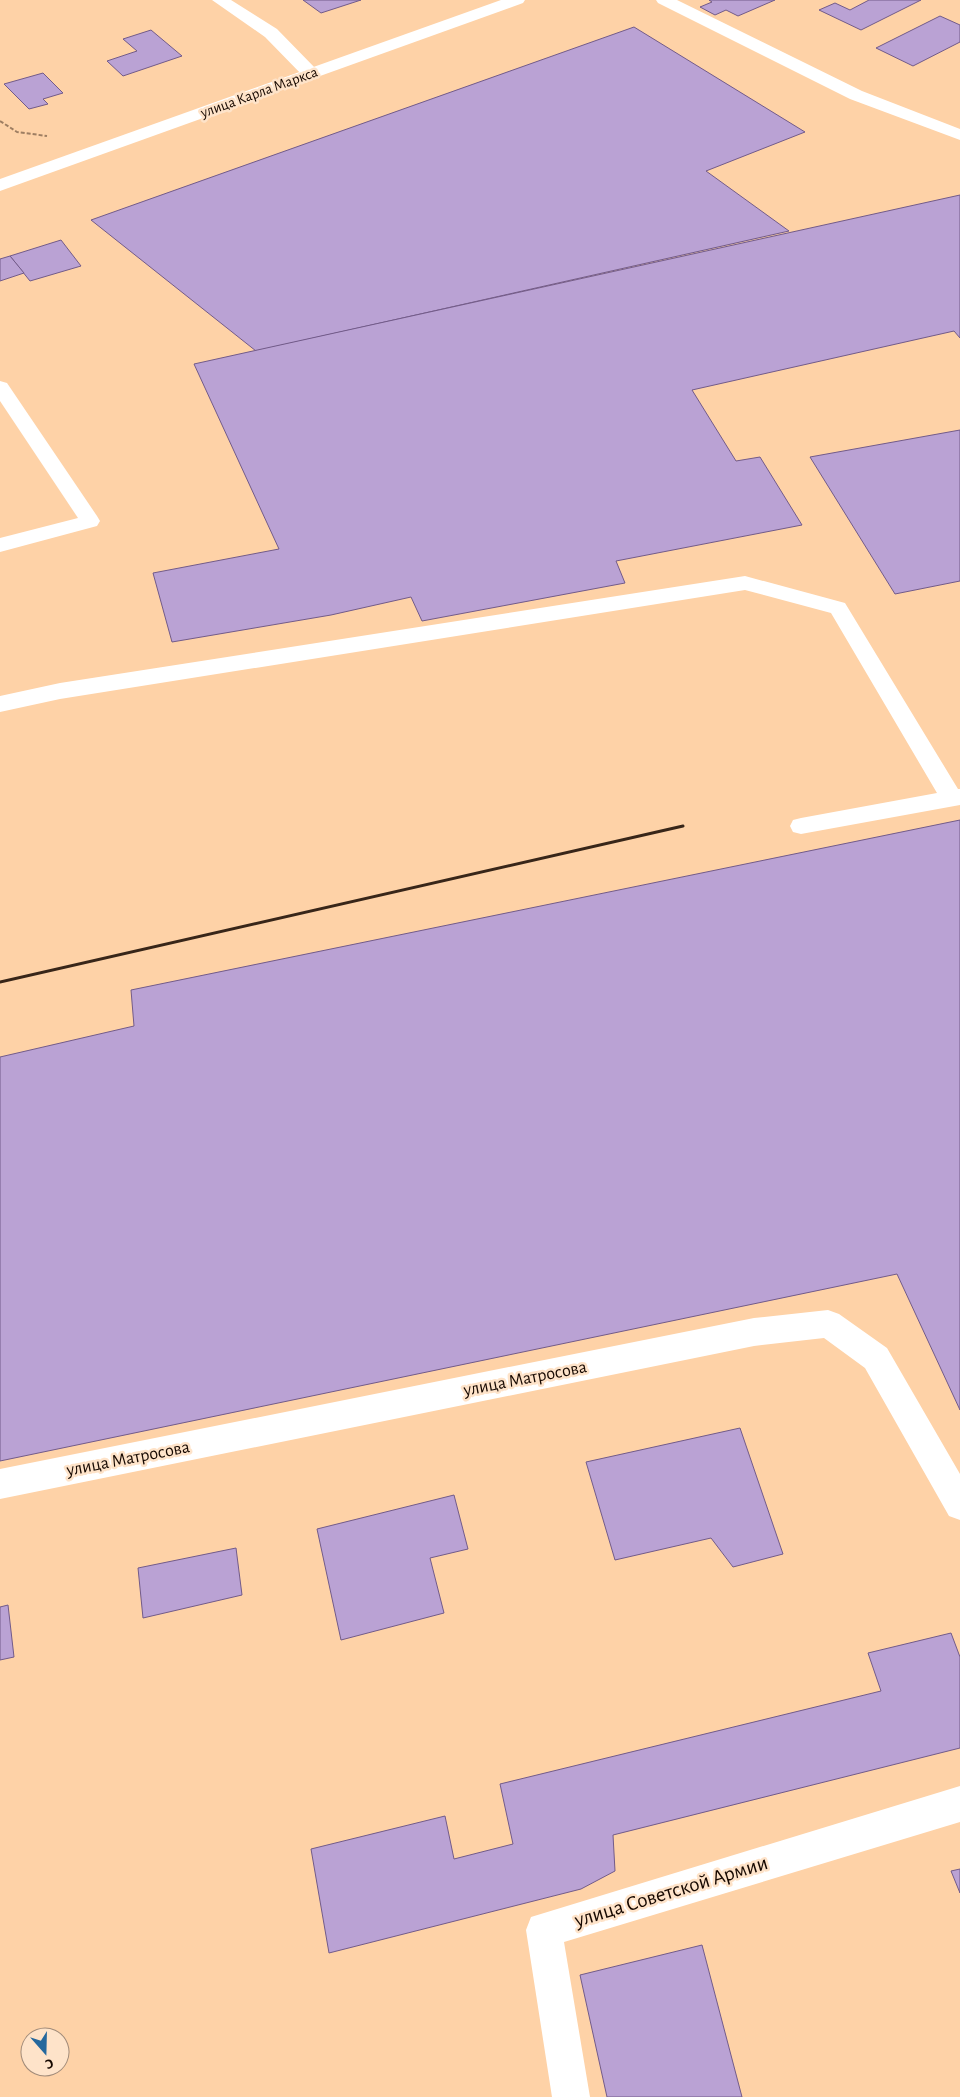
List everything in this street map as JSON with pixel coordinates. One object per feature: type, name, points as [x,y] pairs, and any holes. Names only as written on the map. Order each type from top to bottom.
[{"type":"street","points":[[220,0],[271,33],[311,74]]},
{"type":"street","name":"улица Карла Маркса","points":[[0,185],[518,0]]},
{"type":"street","points":[[664,0],[856,95],[960,135]]},
{"type":"street","name":"улица Матросова","points":[[0,1484],[754,1332],[828,1324],[876,1358],[960,1505]]},
{"type":"street","name":"улица Советской Армии","points":[[571,2097],[544,1930],[960,1804]]},
{"type":"lane","points":[[0,387],[90,521],[0,546]]},
{"type":"lane","points":[[0,704],[60,691],[745,583],[838,608],[956,797],[801,826]]},
{"type":"building","points":[[303,0],[361,0],[321,13]]},
{"type":"building","points":[[709,0],[775,0],[738,16],[726,10],[715,15],[700,7],[712,2]]},
{"type":"building","points":[[869,0],[921,0],[861,30],[819,10],[835,3],[850,10]]},
{"type":"building","points":[[940,16],[960,25],[960,42],[913,66],[876,48]]},
{"type":"building","points":[[634,27],[805,132],[706,171],[789,231],[256,351],[91,220]]},
{"type":"building","points":[[151,30],[182,56],[123,76],[107,61],[137,51],[123,39]]},
{"type":"building","points":[[43,73],[63,93],[43,99],[48,104],[29,109],[4,84]]},
{"type":"building","points":[[960,195],[960,338],[954,331],[692,390],[736,461],[760,457],[802,525],[616,561],[625,583],[422,621],[411,597],[331,615],[172,642],[153,573],[279,549],[194,364]]},
{"type":"building","points":[[61,240],[81,266],[30,281],[10,256]]},
{"type":"building","points":[[10,256],[24,273],[0,281],[0,259]]},
{"type":"building","points":[[960,430],[960,581],[895,594],[810,457]]},
{"type":"building","points":[[960,820],[960,1410],[897,1274],[0,1461],[0,1057],[134,1026],[131,990]]},
{"type":"building","points":[[740,1428],[783,1554],[733,1567],[711,1538],[615,1560],[586,1462]]},
{"type":"building","points":[[454,1495],[468,1549],[430,1558],[444,1613],[341,1640],[317,1529]]},
{"type":"building","points":[[236,1548],[242,1595],[143,1618],[138,1568]]},
{"type":"building","points":[[8,1605],[14,1657],[0,1660],[0,1607]]},
{"type":"building","points":[[951,1633],[960,1657],[960,1748],[613,1835],[615,1871],[581,1889],[329,1953],[311,1849],[445,1816],[454,1859],[513,1844],[500,1784],[881,1691],[868,1653]]},
{"type":"building","points":[[960,1869],[960,1893],[951,1871]]},
{"type":"building","points":[[702,1945],[742,2097],[607,2097],[580,1975]]},
{"type":"railway","points":[[0,982],[683,826]]}]
